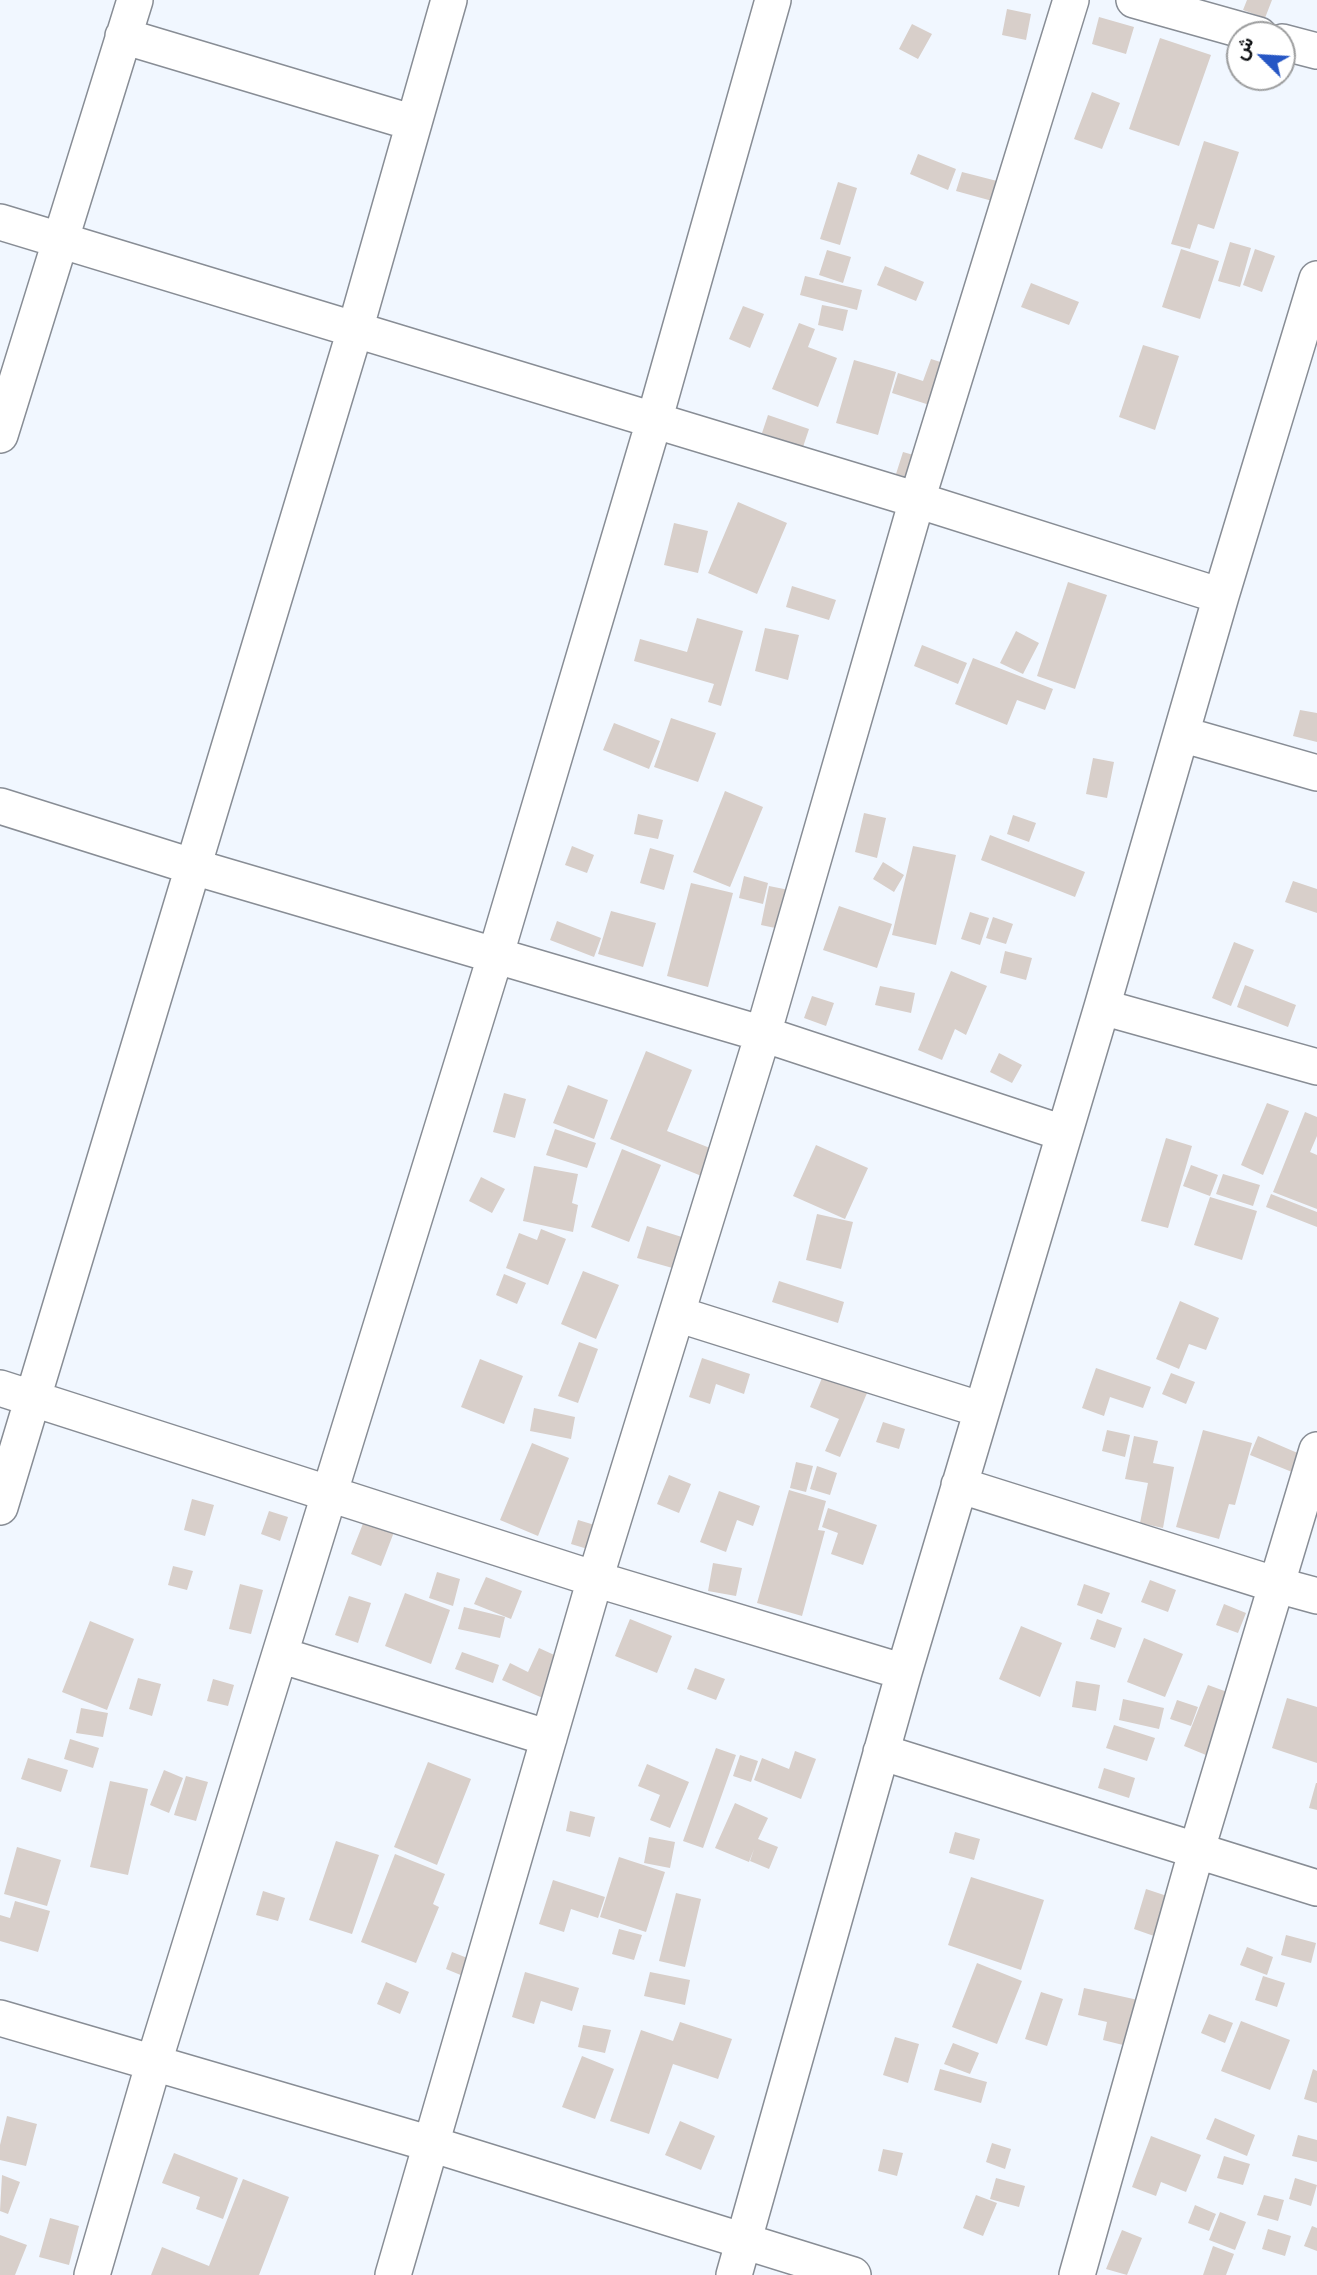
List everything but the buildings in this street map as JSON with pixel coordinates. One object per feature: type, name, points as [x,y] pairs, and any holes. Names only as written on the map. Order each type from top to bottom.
[{"type":"street","points":[[0,435],[135,0]]},
{"type":"street","points":[[0,1507],[16,1393],[194,867],[355,330],[449,0]]},
{"type":"street","points":[[92,2275],[154,2062],[495,957],[654,421],[774,0]]},
{"type":"street","points":[[393,2275],[596,1579],[763,1034],[917,499],[1071,0]]},
{"type":"street","points":[[1134,0],[1226,26]]},
{"type":"street","points":[[123,36],[414,123]]},
{"type":"street","points":[[1296,45],[1317,51]]},
{"type":"street","points":[[0,222],[917,499],[1221,596]]},
{"type":"street","points":[[734,2275],[904,1672],[1317,279]]},
{"type":"street","points":[[1181,734],[1317,773]]},
{"type":"street","points":[[0,806],[495,957],[763,1034],[1063,1133]]},
{"type":"street","points":[[1102,1007],[1317,1068]]},
{"type":"street","points":[[677,1314],[982,1410]]},
{"type":"street","points":[[16,1393],[596,1579],[904,1672]]},
{"type":"street","points":[[1077,2275],[1198,1849],[1317,1450]]},
{"type":"street","points":[[959,1485],[1277,1585],[1317,1595]]},
{"type":"street","points":[[280,1655],[549,1738]]},
{"type":"street","points":[[881,1752],[1317,1888]]},
{"type":"street","points":[[0,2018],[431,2144],[853,2275]]}]
